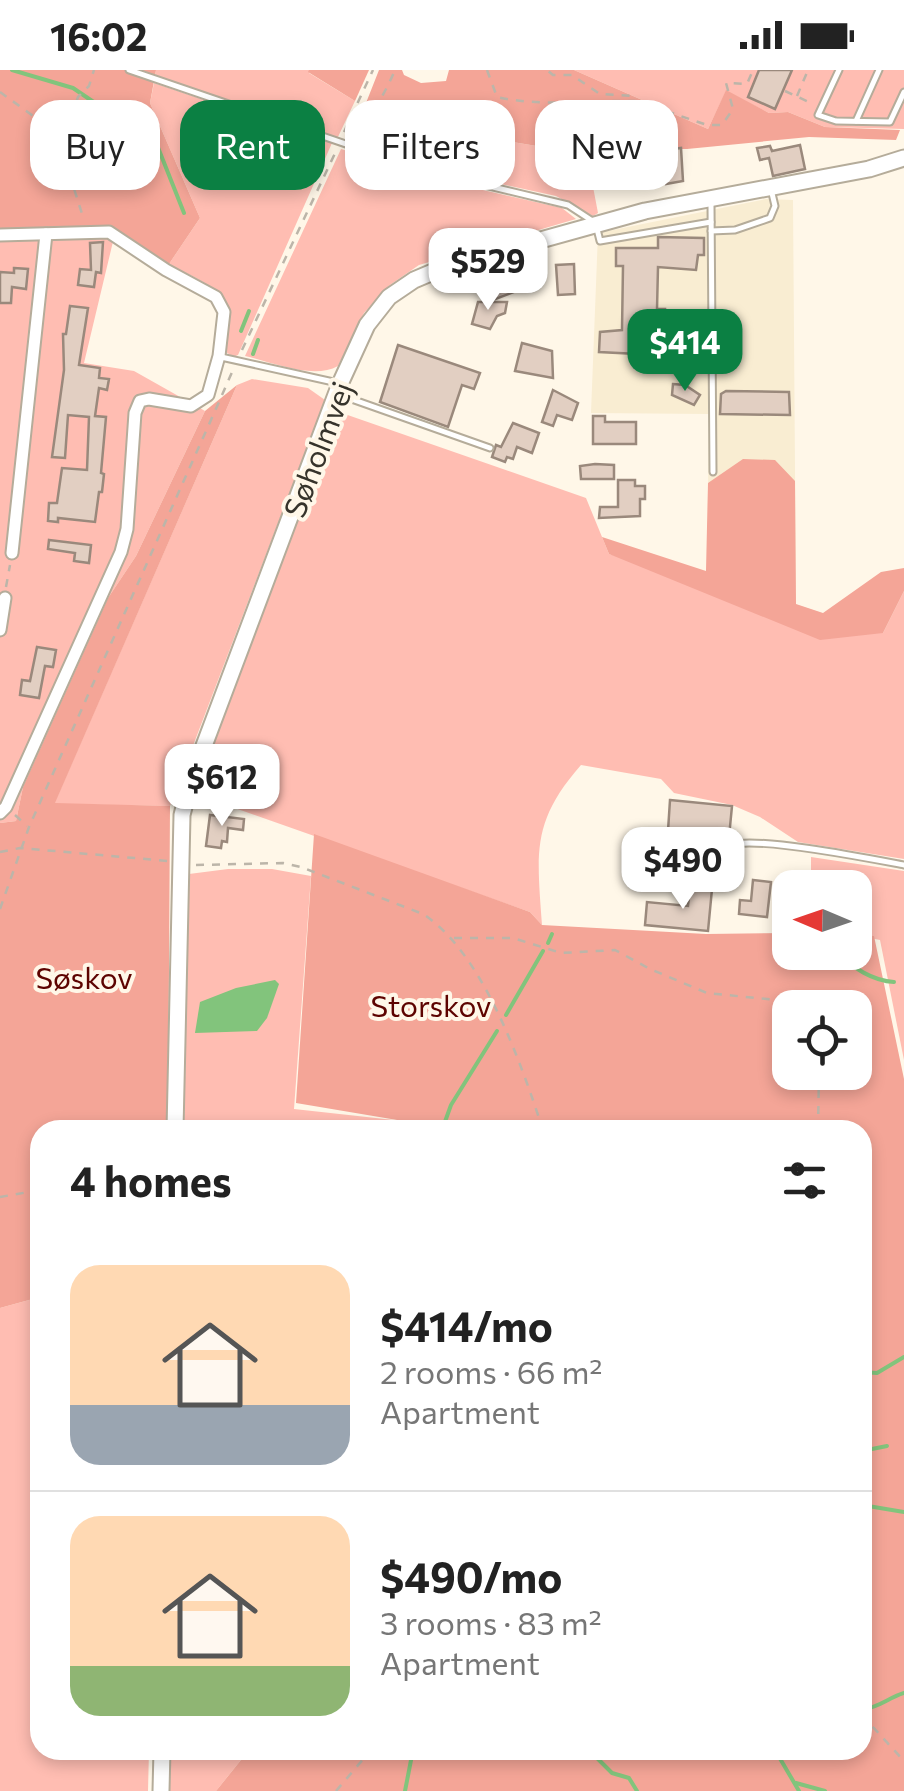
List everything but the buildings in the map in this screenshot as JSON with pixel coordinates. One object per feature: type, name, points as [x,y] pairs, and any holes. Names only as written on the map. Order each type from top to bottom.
[{"type":"street","name":"Søholmvej","points":[[175,1120],[182,815],[190,783],[339,388],[367,325],[389,297],[414,280],[447,266],[645,211],[869,169],[904,158]]},
{"type":"street","points":[[0,235],[108,232],[216,297],[224,312],[218,356],[208,395],[202,402],[180,406],[149,399],[140,402],[135,413],[127,529],[121,552],[3,810]]},
{"type":"street","points":[[12,554],[46,234]]},
{"type":"street","points":[[0,630],[4,598]]},
{"type":"street","points":[[161,1791],[162,1760]]},
{"type":"lane","points":[[129,70],[345,145]]},
{"type":"lane","points":[[839,70],[818,115],[836,121],[890,122],[904,92]]},
{"type":"lane","points":[[856,121],[880,70]]},
{"type":"lane","points":[[711,231],[735,230],[770,218],[775,206],[771,188]]},
{"type":"lane","points":[[505,190],[568,205],[596,224],[600,240],[711,222]]},
{"type":"lane","points":[[711,201],[713,472]]},
{"type":"lane","points":[[218,356],[339,388],[490,448]]},
{"type":"lane","points":[[694,875],[717,852],[740,843],[821,850],[904,865]]},
{"type":"path","points":[[77,100],[89,86],[94,70]]},
{"type":"path","points":[[0,909],[20,848],[237,362],[373,70]]},
{"type":"path","points":[[377,100],[392,83],[395,70]]},
{"type":"path","points":[[487,70],[497,97],[517,102],[535,100]]},
{"type":"path","points":[[547,70],[554,75],[572,75],[600,94],[633,96],[635,100]]},
{"type":"path","points":[[678,116],[707,126],[722,126],[733,109],[726,83],[747,84],[753,70]]},
{"type":"path","points":[[797,96],[808,70]]},
{"type":"path","points":[[785,91],[822,107]]},
{"type":"path","points":[[0,92],[30,114]]},
{"type":"path","points":[[75,190],[88,231]]},
{"type":"path","points":[[4,598],[12,554]]},
{"type":"path","points":[[3,810],[29,828]]},
{"type":"path","points":[[0,852],[20,848],[179,863],[283,863],[423,914],[452,938],[512,1039],[540,1120]]},
{"type":"path","points":[[452,938],[514,938],[561,953],[615,950],[650,970],[706,993],[772,1000]]},
{"type":"path","points":[[818,1120],[819,1090]]},
{"type":"path","points":[[0,1197],[30,1192]]},
{"type":"path","points":[[872,1727],[904,1761]]},
{"type":"path","points":[[336,1791],[362,1760]]},
{"type":"shaded area","points":[[156,70],[309,70],[353,100],[345,100],[345,122],[337,139],[325,135],[325,100],[224,100],[155,76]]},
{"type":"shaded area","points":[[574,70],[904,70],[904,129],[825,127],[788,112],[769,113],[726,91],[708,129],[678,116],[678,100],[642,100]]},
{"type":"shaded area","points":[[154,83],[204,100],[180,100],[180,172],[160,126],[160,100],[151,100]]},
{"type":"shaded area","points":[[325,141],[332,143],[325,159]]},
{"type":"shaded area","points":[[515,142],[535,146],[535,190],[594,190],[598,213],[593,216],[556,196],[515,187]]},
{"type":"shaded area","points":[[341,149],[345,150],[345,190],[483,190],[562,208],[576,219],[419,265],[390,285],[364,313],[338,366],[305,371],[245,356]]},
{"type":"shaded area","points":[[188,190],[311,190],[238,355],[233,357],[226,352],[230,321],[225,301],[209,286],[169,264],[200,218]]},
{"type":"shaded area","points":[[766,199],[793,200],[796,603],[707,571],[709,414],[591,413],[598,233]]},
{"type":"shaded area","points":[[116,229],[84,363],[134,371],[205,411],[136,556],[108,598],[23,787],[16,821],[0,823],[0,231]]},
{"type":"shaded area","points":[[252,379],[308,388],[325,400],[170,806],[54,804],[237,385]]},
{"type":"shaded area","points":[[339,412],[586,498],[609,554],[883,633],[904,591],[904,859],[798,842],[760,817],[732,805],[674,793],[661,779],[581,765],[545,822],[539,858],[542,925],[530,912],[195,794]]},
{"type":"shaded area","points":[[811,857],[904,871],[904,1060],[880,940],[872,938],[872,870],[811,870]]},
{"type":"shaded area","points":[[272,869],[311,876],[294,1109],[394,1120],[184,1120],[189,874]]},
{"type":"shaded area","points":[[275,980],[279,984],[267,1018],[257,1031],[195,1033],[200,1002],[236,988]]},
{"type":"shaded area","points":[[30,1300],[30,1760],[149,1760],[148,1791],[0,1791],[0,1308]]},
{"type":"shaded area","points":[[169,1760],[241,1760],[216,1791],[168,1791]]},
{"type":"green space","points":[[0,70],[156,70],[151,100],[30,100],[30,190],[160,190],[160,126],[180,172],[180,190],[188,190],[200,218],[169,264],[115,229],[0,231]]},
{"type":"green space","points":[[309,70],[369,70],[355,100]]},
{"type":"green space","points":[[379,70],[402,70],[421,83],[446,81],[449,70],[574,70],[642,100],[535,100],[535,146],[515,142],[515,100],[367,100]]},
{"type":"green space","points":[[726,90],[769,113],[788,112],[825,127],[900,130],[896,140],[809,137],[678,149],[678,116],[708,129]]},
{"type":"green space","name":"Søskov","points":[[237,385],[55,803],[170,806],[168,1120],[30,1120],[30,1300],[0,1308],[0,823],[16,821],[23,787],[108,598],[136,556],[205,411]]},
{"type":"green space","points":[[743,459],[775,460],[795,481],[796,604],[823,613],[881,572],[904,568],[904,591],[883,633],[820,640],[609,554],[602,537],[706,571],[708,483]]},
{"type":"green space","name":"Storskov","points":[[314,834],[530,912],[542,925],[706,934],[772,933],[772,970],[872,970],[874,936],[904,1079],[904,1791],[216,1791],[241,1760],[872,1760],[872,1120],[397,1120],[296,1103]]},
{"type":"waterway","points":[[12,70],[73,88],[157,145],[184,213]]},
{"type":"waterway","points":[[241,331],[249,311]]},
{"type":"waterway","points":[[253,354],[258,340]]},
{"type":"waterway","points":[[548,943],[552,934]]},
{"type":"waterway","points":[[506,1015],[543,951]]},
{"type":"waterway","points":[[860,970],[894,982]]},
{"type":"waterway","points":[[446,1120],[497,1031]]},
{"type":"waterway","points":[[872,1373],[904,1357]]},
{"type":"waterway","points":[[872,1449],[887,1446]]},
{"type":"waterway","points":[[872,1507],[904,1512]]},
{"type":"waterway","points":[[872,1707],[904,1693]]},
{"type":"waterway","points":[[405,1791],[411,1760]]},
{"type":"waterway","points":[[599,1760],[612,1773],[629,1778],[637,1791]]},
{"type":"waterway","points":[[781,1760],[799,1791]]},
{"type":"waterway","points":[[796,1783],[825,1791]]}]
